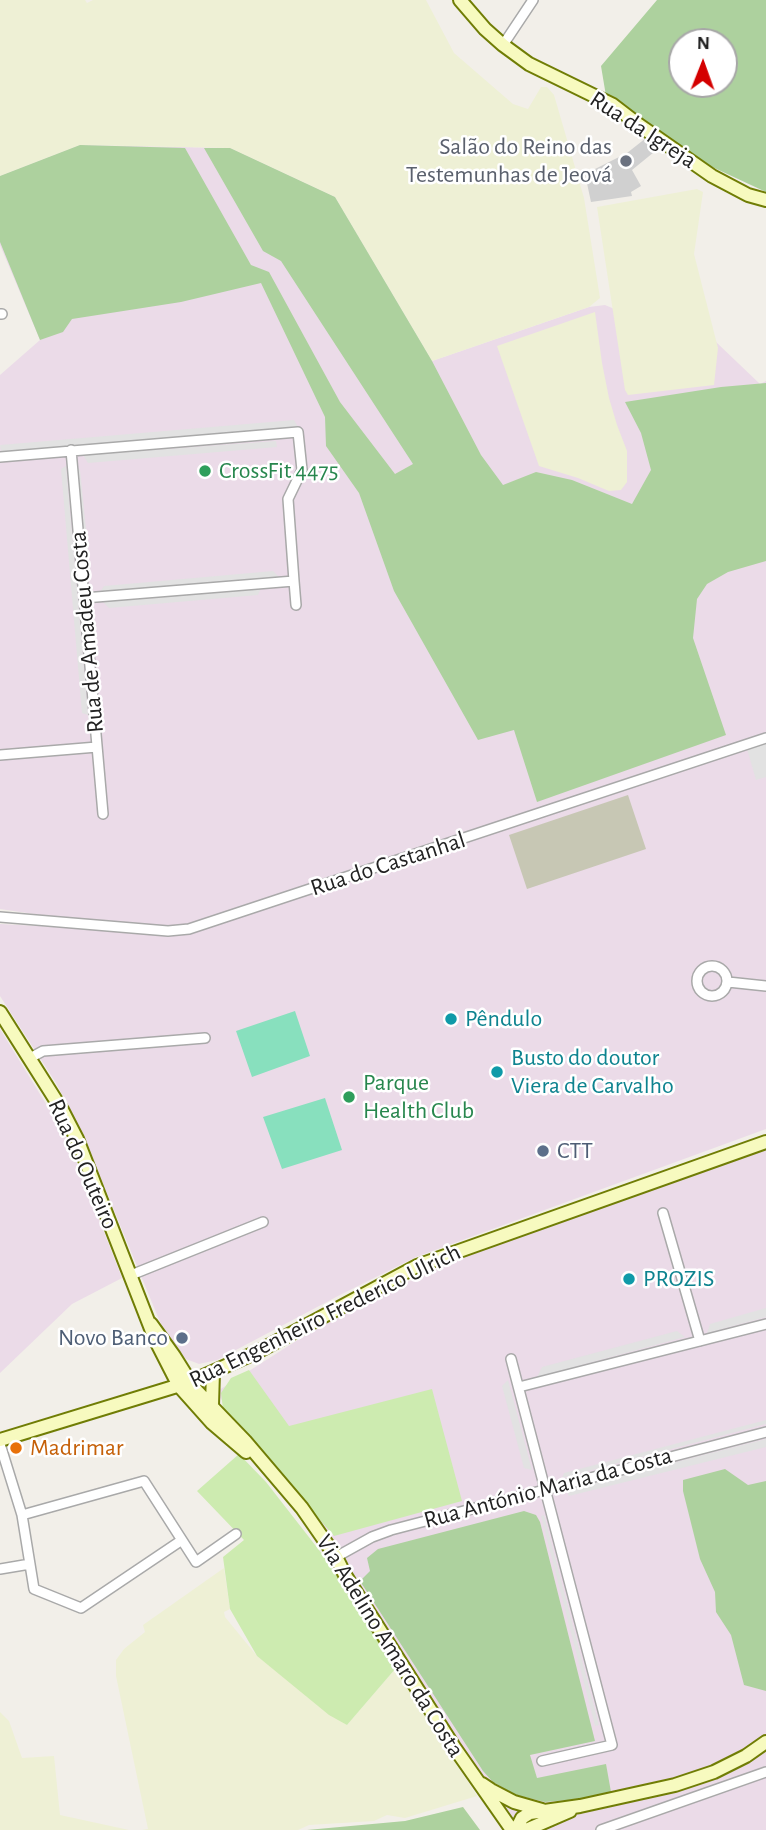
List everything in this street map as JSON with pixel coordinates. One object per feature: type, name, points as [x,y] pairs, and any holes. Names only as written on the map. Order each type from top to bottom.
[{"type":"main road","name":"Rua da Igreja","points":[[460,0],[485,29],[529,64],[613,105],[712,176],[748,195],[766,200]]},
{"type":"main road","name":"Rua do Outeiro","points":[[0,1012],[77,1139],[151,1324],[174,1356],[185,1384]]},
{"type":"main road","name":"Rua Engenheiro Frederico Ulrich","points":[[0,1442],[185,1384],[257,1352],[417,1266],[766,1142]]},
{"type":"main road","points":[[212,1405],[213,1372]]},
{"type":"main road","name":"Via Adelino Amaro da Costa","points":[[185,1384],[194,1388],[212,1405],[302,1508],[336,1558],[434,1718],[514,1830]]},
{"type":"main road","name":"Via Adelino Amaro da Costa","points":[[185,1384],[212,1423],[263,1465]]},
{"type":"main road","points":[[526,1830],[580,1806],[675,1784],[713,1772],[746,1756],[766,1742]]},
{"type":"main road","points":[[474,1777],[491,1790],[545,1820]]},
{"type":"main road","points":[[514,1830],[522,1818],[530,1813],[545,1820]]},
{"type":"street","points":[[503,45],[533,0]]},
{"type":"street","points":[[0,457],[298,432],[302,470],[288,499],[296,605]]},
{"type":"street","name":"Rua de Amadeu Costa","points":[[71,450],[103,814]]},
{"type":"street","points":[[84,598],[294,581]]},
{"type":"street","name":"Rua do Castanhal","points":[[0,917],[168,931],[189,929],[766,738]]},
{"type":"street","points":[[0,755],[97,747]]},
{"type":"street","points":[[728,982],[766,986]]},
{"type":"street","points":[[30,1058],[43,1051],[205,1038]]},
{"type":"street","points":[[663,1213],[699,1341]]},
{"type":"street","points":[[131,1275],[263,1222]]},
{"type":"street","points":[[519,1387],[766,1324]]},
{"type":"street","points":[[511,1360],[612,1745],[542,1761]]},
{"type":"street","name":"Rua António Maria da Costa","points":[[336,1558],[372,1537],[391,1530],[766,1432]]},
{"type":"street","points":[[0,1442],[22,1515],[34,1589],[81,1608],[181,1540]]},
{"type":"street","points":[[22,1515],[144,1481],[196,1562],[236,1534]]},
{"type":"street","points":[[0,1569],[30,1564]]},
{"type":"street","points":[[601,1830],[766,1772]]},
{"type":"shaded area","points":[[0,0],[85,0],[87,3],[93,0],[426,0],[454,53],[513,104],[528,109],[541,87],[547,87],[554,95],[584,198],[600,298],[589,307],[432,361],[335,197],[230,148],[80,145],[0,176]]},
{"type":"shaded area","name":"Salão do Reino das Testemunhas de Jeová","points":[[646,138],[659,148],[632,170],[641,186],[631,192],[632,196],[591,202],[585,174],[627,153]]},
{"type":"shaded area","points":[[80,145],[230,148],[335,197],[432,361],[589,307],[605,305],[648,323],[694,321],[760,384],[766,381],[766,1129],[416,1257],[217,1360],[199,1364],[186,1359],[173,1345],[160,1322],[81,1130],[56,1083],[0,996],[0,924],[156,932],[0,909],[0,375],[40,340],[0,245],[0,176]]},
{"type":"shaded area","points":[[697,189],[703,192],[694,254],[718,348],[714,385],[628,395],[625,390],[597,207]]},
{"type":"shaded area","points":[[595,312],[609,398],[627,451],[627,482],[621,490],[609,491],[539,466],[497,346]]},
{"type":"shaded area","points":[[294,420],[298,427],[1,452],[0,445]]},
{"type":"shaded area","points":[[276,441],[277,447],[88,463],[83,455]]},
{"type":"shaded area","points":[[66,466],[88,715],[82,713],[61,469]]},
{"type":"shaded area","points":[[76,466],[80,470],[91,578],[87,583]]},
{"type":"shaded area","points":[[273,571],[279,577],[100,592],[104,586]]},
{"type":"shaded area","points":[[261,588],[258,595],[109,608],[102,601]]},
{"type":"shaded area","points":[[766,742],[766,777],[756,780],[747,749]]},
{"type":"shaded area","points":[[628,795],[646,849],[527,889],[509,835]]},
{"type":"shaded area","points":[[0,1029],[67,1138],[122,1278],[72,1304],[0,1373]]},
{"type":"shaded area","points":[[766,1150],[766,1830],[515,1830],[396,1668],[263,1458],[216,1392],[337,1315],[398,1286],[492,1245]]},
{"type":"shaded area","points":[[766,1308],[766,1317],[707,1333],[710,1324]]},
{"type":"shaded area","points":[[677,1331],[685,1337],[537,1377],[542,1367]]},
{"type":"shaded area","points":[[508,1380],[532,1470],[524,1468],[502,1386]]},
{"type":"shaded area","points":[[766,1420],[766,1424],[562,1478],[564,1473]]},
{"type":"shaded area","points":[[766,1439],[766,1447],[569,1496],[566,1490]]},
{"type":"shaded area","points":[[544,1515],[599,1725],[595,1726],[541,1516]]},
{"type":"shaded area","points":[[224,1568],[230,1609],[224,1612],[225,1617],[257,1656],[347,1725],[396,1668],[477,1796],[405,1818],[387,1815],[374,1821],[309,1825],[298,1830],[142,1830],[148,1829],[116,1676],[116,1660],[124,1649],[145,1632],[143,1625]]},
{"type":"shaded area","points":[[0,1712],[9,1721],[22,1758],[54,1756],[60,1815],[129,1830],[0,1830]]},
{"type":"green space","points":[[657,0],[766,0],[766,192],[708,165],[606,96],[601,66]]},
{"type":"green space","points":[[80,145],[185,148],[251,265],[269,272],[340,402],[395,474],[413,464],[281,261],[263,251],[204,148],[230,148],[335,197],[432,361],[481,455],[503,485],[536,472],[572,480],[632,504],[651,470],[641,433],[625,402],[766,383],[766,561],[728,572],[707,584],[697,599],[693,638],[726,735],[537,802],[514,730],[478,740],[394,591],[359,493],[326,446],[325,417],[261,283],[181,302],[72,319],[63,332],[40,340],[0,242],[0,176]]},
{"type":"green space","points":[[295,1011],[310,1056],[252,1077],[236,1031]]},
{"type":"green space","points":[[325,1098],[342,1150],[282,1169],[263,1117]]},
{"type":"green space","points":[[249,1370],[289,1426],[432,1389],[462,1501],[334,1536],[223,1409],[221,1393],[231,1378]]},
{"type":"green space","points":[[239,1454],[266,1482],[326,1559],[396,1668],[347,1725],[329,1715],[257,1656],[230,1609],[223,1557],[244,1540],[197,1491]]},
{"type":"green space","points":[[725,1469],[748,1485],[766,1481],[766,1691],[744,1685],[731,1635],[716,1612],[715,1592],[700,1559],[683,1491],[683,1480]]},
{"type":"green space","points":[[524,1511],[536,1515],[540,1522],[595,1741],[530,1755],[537,1778],[606,1764],[611,1792],[579,1799],[545,1802],[516,1795],[493,1782],[483,1771],[360,1581],[370,1571],[367,1558],[378,1549]]},
{"type":"green space","points":[[463,1807],[480,1830],[307,1830],[405,1821]]},
{"type":"place","name":"Salão do Reino das Testemunhas de Jeová","points":[[626,161]]},
{"type":"place","name":"CrossFit 4475","points":[[205,471]]},
{"type":"place","name":"Pêndulo","points":[[451,1019]]},
{"type":"place","name":"Busto do doutor Viera de Carvalho","points":[[497,1072]]},
{"type":"place","name":"Parque Health Club","points":[[349,1097]]},
{"type":"place","name":"CTT","points":[[543,1151]]},
{"type":"place","name":"PROZIS","points":[[629,1279]]},
{"type":"place","name":"Novo Banco","points":[[182,1338]]},
{"type":"place","name":"Madrimar","points":[[16,1448]]}]
